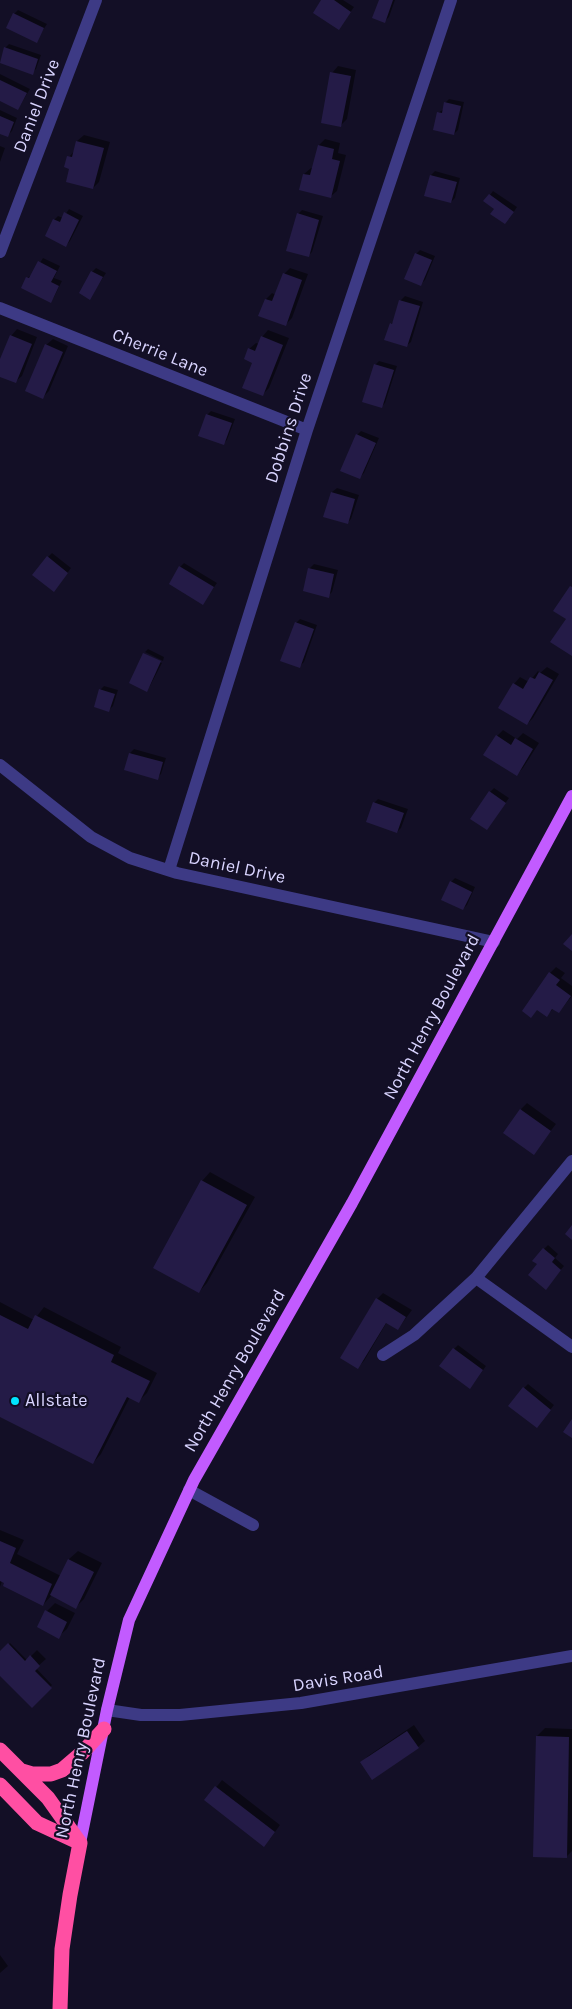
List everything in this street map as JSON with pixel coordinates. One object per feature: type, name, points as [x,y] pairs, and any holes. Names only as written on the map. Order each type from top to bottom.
[{"type":"highway","points":[[22,1771],[32,1774],[51,1774],[62,1770],[83,1752],[104,1729]]},
{"type":"highway","points":[[0,1750],[48,1798],[80,1843]]},
{"type":"highway","points":[[0,1786],[37,1823],[80,1843]]},
{"type":"highway","name":"North Henry Boulevard","points":[[60,2009],[62,1949],[80,1843]]},
{"type":"main road","name":"North Henry Boulevard","points":[[80,1843],[107,1710],[129,1620],[189,1490],[352,1203],[572,796]]},
{"type":"street","name":"Daniel Drive","points":[[0,252],[96,0]]},
{"type":"street","name":"Dobbins Drive","points":[[169,870],[306,430],[451,0]]},
{"type":"street","name":"Cherrie Lane","points":[[0,308],[306,430]]},
{"type":"street","name":"Daniel Drive","points":[[0,765],[90,837],[130,858],[169,870],[494,942]]},
{"type":"street","points":[[383,1355],[414,1335],[476,1278],[572,1160]]},
{"type":"street","points":[[476,1278],[572,1347]]},
{"type":"street","points":[[189,1490],[253,1525]]},
{"type":"street","name":"Davis Road","points":[[107,1710],[140,1715],[180,1715],[301,1703],[572,1656]]},
{"type":"building","points":[[321,0],[334,0],[351,12],[339,30],[313,13]]},
{"type":"building","points":[[379,0],[393,0],[385,23],[372,18]]},
{"type":"building","points":[[13,13],[44,28],[37,43],[6,28]]},
{"type":"building","points":[[4,47],[38,59],[33,75],[0,63]]},
{"type":"building","points":[[330,72],[351,76],[341,127],[321,123]]},
{"type":"building","points":[[0,80],[27,93],[18,110],[0,101]]},
{"type":"building","points":[[444,102],[461,106],[454,135],[433,130],[437,112],[442,113]]},
{"type":"building","points":[[0,116],[14,122],[8,137],[0,134]]},
{"type":"building","points":[[76,141],[104,148],[93,189],[66,182],[69,169],[64,167],[67,156],[72,157]]},
{"type":"building","points":[[318,145],[334,149],[332,159],[340,161],[331,198],[299,190],[303,174],[310,175]]},
{"type":"building","points":[[430,175],[457,182],[451,203],[424,196]]},
{"type":"building","points":[[489,194],[514,212],[505,224],[490,214],[494,209],[483,201]]},
{"type":"building","points":[[64,212],[79,220],[66,247],[45,236],[53,219],[60,222]]},
{"type":"building","points":[[297,213],[319,220],[309,257],[286,251]]},
{"type":"building","points":[[415,253],[432,260],[421,286],[404,279]]},
{"type":"building","points":[[38,261],[57,271],[51,282],[59,286],[51,303],[21,288],[26,277],[29,278]]},
{"type":"building","points":[[91,271],[103,277],[90,300],[79,293]]},
{"type":"building","points":[[283,273],[302,280],[286,326],[258,316],[265,299],[272,301]]},
{"type":"building","points":[[399,300],[420,306],[407,347],[384,340],[390,323],[392,324]]},
{"type":"building","points":[[10,335],[32,344],[16,383],[0,377],[0,359]]},
{"type":"building","points":[[261,336],[283,345],[263,396],[242,388],[252,363],[244,359],[248,348],[255,351]]},
{"type":"building","points":[[45,344],[63,352],[43,399],[25,391]]},
{"type":"building","points":[[374,364],[394,370],[382,408],[362,402]]},
{"type":"building","points":[[206,414],[232,423],[224,445],[198,436]]},
{"type":"building","points":[[356,434],[376,443],[360,479],[340,471]]},
{"type":"building","points":[[331,492],[355,499],[348,524],[323,517]]},
{"type":"building","points":[[47,556],[68,573],[54,592],[32,575]]},
{"type":"building","points":[[179,566],[214,587],[203,605],[169,584]]},
{"type":"building","points":[[308,568],[334,574],[329,598],[303,591]]},
{"type":"building","points":[[570,586],[572,587],[572,656],[550,642],[566,619],[553,611]]},
{"type":"building","points":[[295,622],[314,629],[300,668],[280,661]]},
{"type":"building","points":[[143,653],[161,661],[147,692],[129,683]]},
{"type":"building","points":[[539,672],[553,680],[527,725],[498,708],[513,683],[523,689],[530,677],[535,679]]},
{"type":"building","points":[[99,689],[115,694],[109,712],[94,707]]},
{"type":"building","points":[[496,735],[511,745],[515,738],[533,749],[517,776],[483,755]]},
{"type":"building","points":[[129,753],[163,762],[158,780],[124,770]]},
{"type":"building","points":[[489,791],[506,803],[487,830],[470,819]]},
{"type":"building","points":[[373,802],[404,813],[397,833],[366,822]]},
{"type":"building","points":[[450,881],[472,892],[463,910],[441,900]]},
{"type":"building","points":[[572,934],[572,951],[563,944]]},
{"type":"building","points":[[549,972],[560,980],[556,985],[571,996],[559,1013],[552,1009],[547,1017],[537,1010],[531,1018],[522,1011]]},
{"type":"building","points":[[520,1109],[551,1131],[534,1155],[503,1133]]},
{"type":"building","points":[[201,1180],[247,1205],[199,1293],[153,1268]]},
{"type":"building","points":[[572,1225],[572,1240],[565,1234]]},
{"type":"building","points":[[543,1248],[555,1258],[552,1262],[561,1270],[546,1290],[528,1275],[537,1264],[532,1261]]},
{"type":"building","points":[[376,1298],[406,1317],[398,1330],[386,1323],[358,1369],[340,1358]]},
{"type":"building","points":[[0,1315],[28,1329],[35,1315],[114,1355],[111,1362],[150,1381],[139,1403],[127,1397],[93,1464],[0,1417]]},
{"type":"building","points":[[453,1348],[483,1370],[470,1389],[439,1366]]},
{"type":"building","points":[[523,1387],[551,1410],[537,1428],[508,1406]]},
{"type":"building","points":[[572,1419],[572,1438],[563,1432]]},
{"type":"building","points":[[0,1541],[16,1548],[10,1563],[52,1584],[43,1606],[3,1586],[4,1583],[0,1581]]},
{"type":"building","points":[[68,1559],[94,1572],[76,1609],[50,1595]]},
{"type":"building","points":[[45,1610],[67,1622],[59,1639],[37,1627]]},
{"type":"building","points":[[8,1643],[25,1661],[30,1655],[40,1666],[35,1671],[52,1688],[32,1708],[0,1676],[0,1651]]},
{"type":"building","points":[[407,1731],[419,1748],[372,1780],[360,1762]]},
{"type":"building","points":[[536,1736],[569,1737],[567,1858],[533,1857]]},
{"type":"building","points":[[215,1786],[275,1832],[264,1847],[204,1800]]},
{"type":"place","name":"Allstate","points":[[15,1401]]}]
